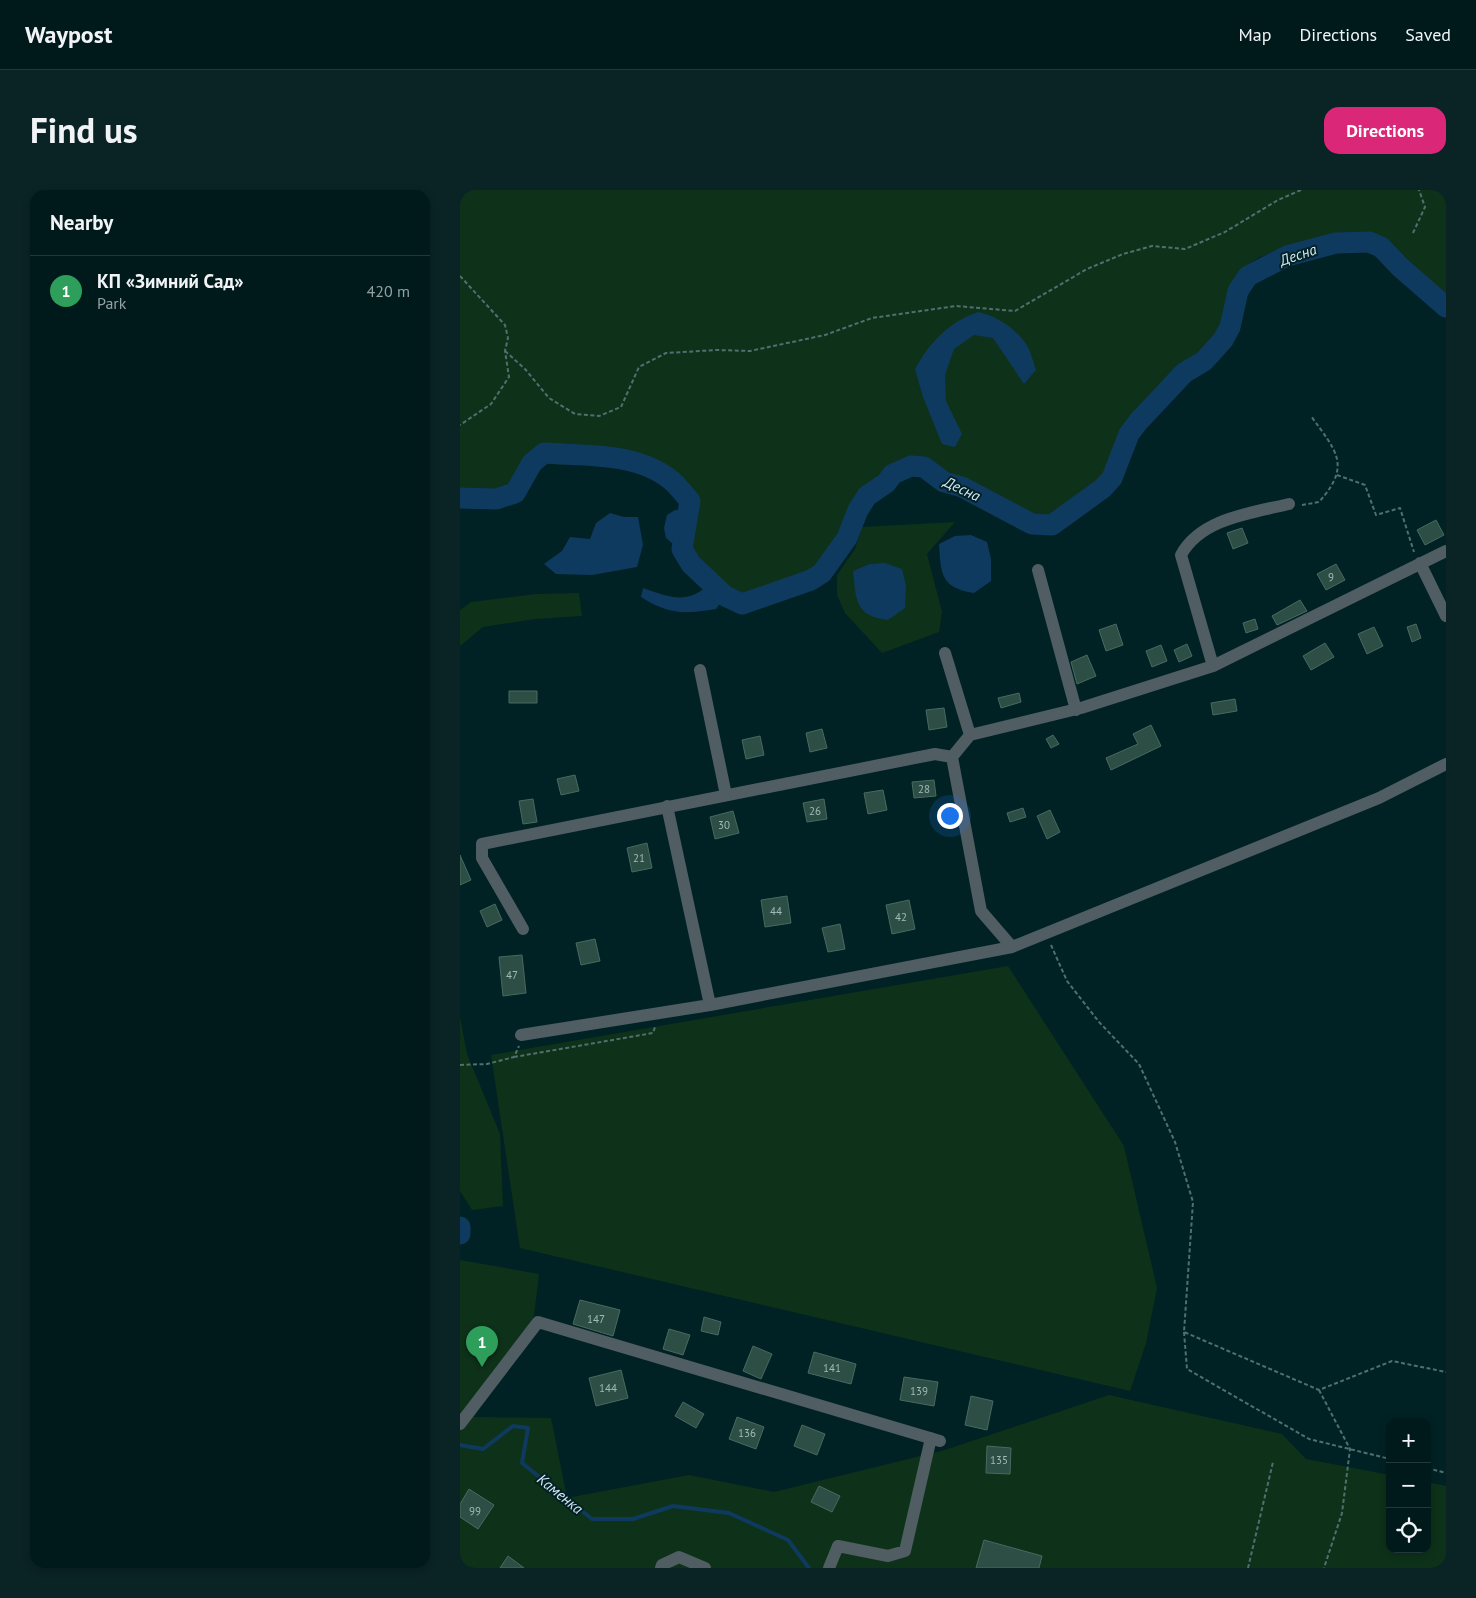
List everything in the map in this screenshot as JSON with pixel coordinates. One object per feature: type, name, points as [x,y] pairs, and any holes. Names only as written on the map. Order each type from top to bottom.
[{"type":"street","points":[[1213,666],[1181,555],[1189,541],[1219,523],[1289,504]]},
{"type":"street","points":[[1012,947],[981,911],[952,757],[970,734],[1076,710],[1213,666],[1446,550]]},
{"type":"street","points":[[1420,563],[1446,616]]},
{"type":"street","points":[[1038,570],[1076,710]]},
{"type":"street","points":[[945,653],[970,734]]},
{"type":"street","points":[[700,670],[726,795]]},
{"type":"street","points":[[523,929],[482,858],[482,844],[513,836],[935,754],[952,757]]},
{"type":"street","points":[[520,1035],[710,1005],[1012,947],[1379,798],[1446,764]]},
{"type":"street","points":[[667,806],[710,1005]]},
{"type":"street","points":[[460,1424],[538,1322],[935,1440],[905,1551],[888,1556],[838,1546],[829,1568]]},
{"type":"street","points":[[661,1568],[662,1565],[680,1557],[705,1568]]},
{"type":"path","points":[[505,351],[525,369],[549,398],[575,414],[599,416],[621,406],[639,367],[666,352],[750,351],[825,335],[872,318],[956,306],[1015,311],[1087,269],[1123,254],[1152,246],[1185,249],[1225,232],[1278,200],[1301,190]]},
{"type":"path","points":[[1413,233],[1425,207],[1419,190]]},
{"type":"path","points":[[460,276],[505,325],[508,338],[505,351],[509,377],[491,404],[460,425]]},
{"type":"path","points":[[1289,504],[1307,506],[1319,502],[1331,489],[1337,475],[1337,455],[1311,416]]},
{"type":"path","points":[[1337,475],[1365,485],[1376,515],[1400,508],[1420,563]]},
{"type":"path","points":[[1045,932],[1067,981],[1099,1022],[1139,1064],[1175,1142],[1193,1202],[1184,1332],[1187,1369],[1309,1439],[1386,1458]]},
{"type":"path","points":[[460,1065],[487,1064],[514,1057],[653,1033],[662,1012]]},
{"type":"path","points":[[514,1057],[519,1045],[520,1035]]},
{"type":"path","points":[[1184,1332],[1319,1390],[1350,1449],[1342,1513],[1324,1568]]},
{"type":"path","points":[[1319,1390],[1392,1362],[1446,1372]]},
{"type":"path","points":[[1248,1568],[1273,1462]]},
{"type":"path","points":[[1431,1469],[1446,1473]]},
{"type":"green space","points":[[460,190],[1446,190],[1446,294],[1406,260],[1387,239],[1371,232],[1334,233],[1284,247],[1258,258],[1241,269],[1229,287],[1221,324],[1215,334],[1198,353],[1178,366],[1121,429],[1104,473],[1096,481],[1049,515],[1034,515],[1022,508],[1020,518],[1014,515],[1015,505],[966,479],[948,473],[927,457],[909,457],[887,466],[879,476],[860,489],[849,506],[839,534],[815,566],[807,572],[742,594],[705,566],[694,551],[692,533],[700,498],[676,472],[645,456],[611,448],[541,444],[525,457],[509,485],[495,489],[460,488]]},
{"type":"green space","points":[[955,522],[927,554],[942,612],[939,632],[882,653],[845,613],[837,595],[837,575],[855,549],[862,527]]},
{"type":"green space","points":[[579,593],[582,616],[535,619],[483,627],[460,646],[460,610],[471,602],[536,594]]},
{"type":"green space","points":[[1008,966],[1124,1146],[1157,1288],[1146,1343],[1130,1391],[520,1248],[491,1055]]},
{"type":"green space","points":[[460,1017],[467,1054],[500,1134],[503,1206],[472,1210],[460,1191]]},
{"type":"green space","points":[[460,1260],[539,1274],[534,1316],[474,1417],[551,1418],[567,1498],[689,1475],[774,1492],[945,1450],[1109,1395],[1282,1434],[1306,1459],[1386,1474],[1386,1553],[1431,1553],[1431,1483],[1446,1486],[1446,1568],[460,1568]]},
{"type":"water","points":[[978,312],[999,320],[1022,338],[1031,353],[1036,370],[1024,384],[993,338],[974,335],[954,349],[945,375],[946,401],[962,434],[955,447],[942,444],[923,397],[915,369],[927,350],[941,334],[958,321]]},
{"type":"water","points":[[675,510],[688,511],[682,546],[672,543],[666,538],[664,528],[667,515]]},
{"type":"water","points":[[610,513],[624,517],[638,517],[643,545],[637,567],[592,575],[556,574],[544,564],[562,551],[570,537],[590,539],[596,523]]},
{"type":"water","points":[[971,535],[987,542],[991,559],[991,581],[974,593],[954,587],[944,577],[939,544],[955,536]]},
{"type":"water","points":[[885,563],[902,569],[906,586],[905,608],[888,620],[869,615],[859,605],[853,571],[870,564]]},
{"type":"water","points":[[711,583],[725,596],[716,609],[677,612],[660,607],[641,597],[643,588],[671,597],[687,597],[702,590]]},
{"type":"building","points":[[1436,520],[1444,535],[1425,545],[1417,530]]},
{"type":"building","points":[[1242,528],[1248,543],[1233,549],[1227,533]]},
{"type":"building","points":[[1336,564],[1345,580],[1326,590],[1317,574]]},
{"type":"building","points":[[1300,600],[1307,611],[1277,625],[1272,616]]},
{"type":"building","points":[[1255,619],[1258,629],[1246,633],[1243,623]]},
{"type":"building","points":[[1116,624],[1123,645],[1106,651],[1099,630]]},
{"type":"building","points":[[1416,624],[1421,638],[1412,642],[1407,627]]},
{"type":"building","points":[[1374,627],[1383,646],[1367,654],[1358,634]]},
{"type":"building","points":[[1325,643],[1334,657],[1311,670],[1303,656]]},
{"type":"building","points":[[1187,644],[1192,656],[1179,662],[1174,650]]},
{"type":"building","points":[[1161,645],[1167,661],[1152,667],[1146,651]]},
{"type":"building","points":[[1087,655],[1096,676],[1077,684],[1071,662]]},
{"type":"building","points":[[509,691],[537,691],[537,703],[509,703]]},
{"type":"building","points":[[1019,693],[1021,702],[1001,708],[998,698]]},
{"type":"building","points":[[1235,699],[1237,711],[1213,715],[1211,703]]},
{"type":"building","points":[[944,708],[947,727],[929,730],[926,710]]},
{"type":"building","points":[[1151,725],[1161,746],[1111,770],[1106,758],[1138,744],[1133,734]]},
{"type":"building","points":[[822,729],[827,748],[810,752],[806,733]]},
{"type":"building","points":[[1053,735],[1059,744],[1051,748],[1046,739]]},
{"type":"building","points":[[760,736],[764,755],[746,759],[742,740]]},
{"type":"building","points":[[575,775],[579,791],[561,795],[557,779]]},
{"type":"building","points":[[934,780],[936,796],[914,798],[912,782]]},
{"type":"building","points":[[883,790],[887,810],[868,814],[864,793]]},
{"type":"building","points":[[533,799],[537,822],[523,824],[519,801]]},
{"type":"building","points":[[824,799],[827,819],[807,822],[803,803]]},
{"type":"building","points":[[1023,808],[1026,817],[1010,822],[1007,813]]},
{"type":"building","points":[[1050,810],[1060,832],[1047,839],[1037,816]]},
{"type":"building","points":[[733,811],[739,833],[715,839],[710,817]]},
{"type":"building","points":[[647,843],[652,868],[632,872],[627,848]]},
{"type":"building","points":[[460,855],[471,880],[460,885]]},
{"type":"building","points":[[787,896],[791,923],[765,927],[761,900]]},
{"type":"building","points":[[909,900],[915,929],[892,934],[886,905]]},
{"type":"building","points":[[495,904],[502,920],[487,927],[480,911]]},
{"type":"building","points":[[840,924],[845,949],[828,952],[822,928]]},
{"type":"building","points":[[595,939],[600,961],[581,965],[576,943]]},
{"type":"building","points":[[522,955],[526,993],[503,996],[499,957]]},
{"type":"building","points":[[580,1300],[620,1310],[613,1336],[573,1324]]},
{"type":"building","points":[[704,1317],[721,1322],[718,1335],[701,1331]]},
{"type":"building","points":[[669,1329],[690,1335],[683,1355],[663,1349]]},
{"type":"building","points":[[753,1346],[772,1354],[761,1379],[743,1371]]},
{"type":"building","points":[[814,1352],[856,1364],[851,1384],[808,1373]]},
{"type":"building","points":[[621,1370],[628,1398],[596,1406],[589,1378]]},
{"type":"building","points":[[904,1377],[938,1382],[934,1406],[900,1400]]},
{"type":"building","points":[[971,1396],[993,1401],[987,1430],[965,1425]]},
{"type":"building","points":[[683,1402],[704,1414],[696,1428],[675,1416]]},
{"type":"building","points":[[737,1417],[764,1427],[756,1449],[729,1439]]},
{"type":"building","points":[[802,1425],[825,1434],[817,1455],[794,1446]]},
{"type":"building","points":[[987,1446],[1011,1448],[1010,1474],[986,1473]]},
{"type":"building","points":[[819,1486],[840,1496],[832,1512],[811,1502]]},
{"type":"building","points":[[469,1489],[494,1505],[478,1529],[460,1517],[460,1504]]},
{"type":"building","points":[[984,1540],[1042,1556],[1039,1568],[976,1568]]},
{"type":"building","points":[[508,1556],[524,1568],[500,1568]]},
{"type":"waterway","name":"Десна","points":[[460,498],[496,499],[515,493],[532,463],[544,453],[611,457],[643,465],[672,481],[690,501],[682,549],[691,564],[725,596],[742,604],[811,580],[822,573],[847,538],[858,510],[867,496],[886,483],[893,474],[911,466],[924,467],[944,482],[962,487],[1032,524],[1052,525],[1103,488],[1112,478],[1129,434],[1138,422],[1184,373],[1204,361],[1223,340],[1230,327],[1238,291],[1248,276],[1287,256],[1336,243],[1369,242],[1381,247],[1400,267],[1446,307]]},
{"type":"waterway","name":"Десна","points":[[460,1227],[460,1234]]},
{"type":"waterway","name":"Каменка","points":[[460,1445],[483,1449],[513,1426],[528,1428],[522,1463],[592,1519],[633,1519],[673,1506],[729,1513],[788,1540],[809,1568]]},
{"type":"place","name":"КП «Зимний Сад»","points":[[482,1367]]}]
